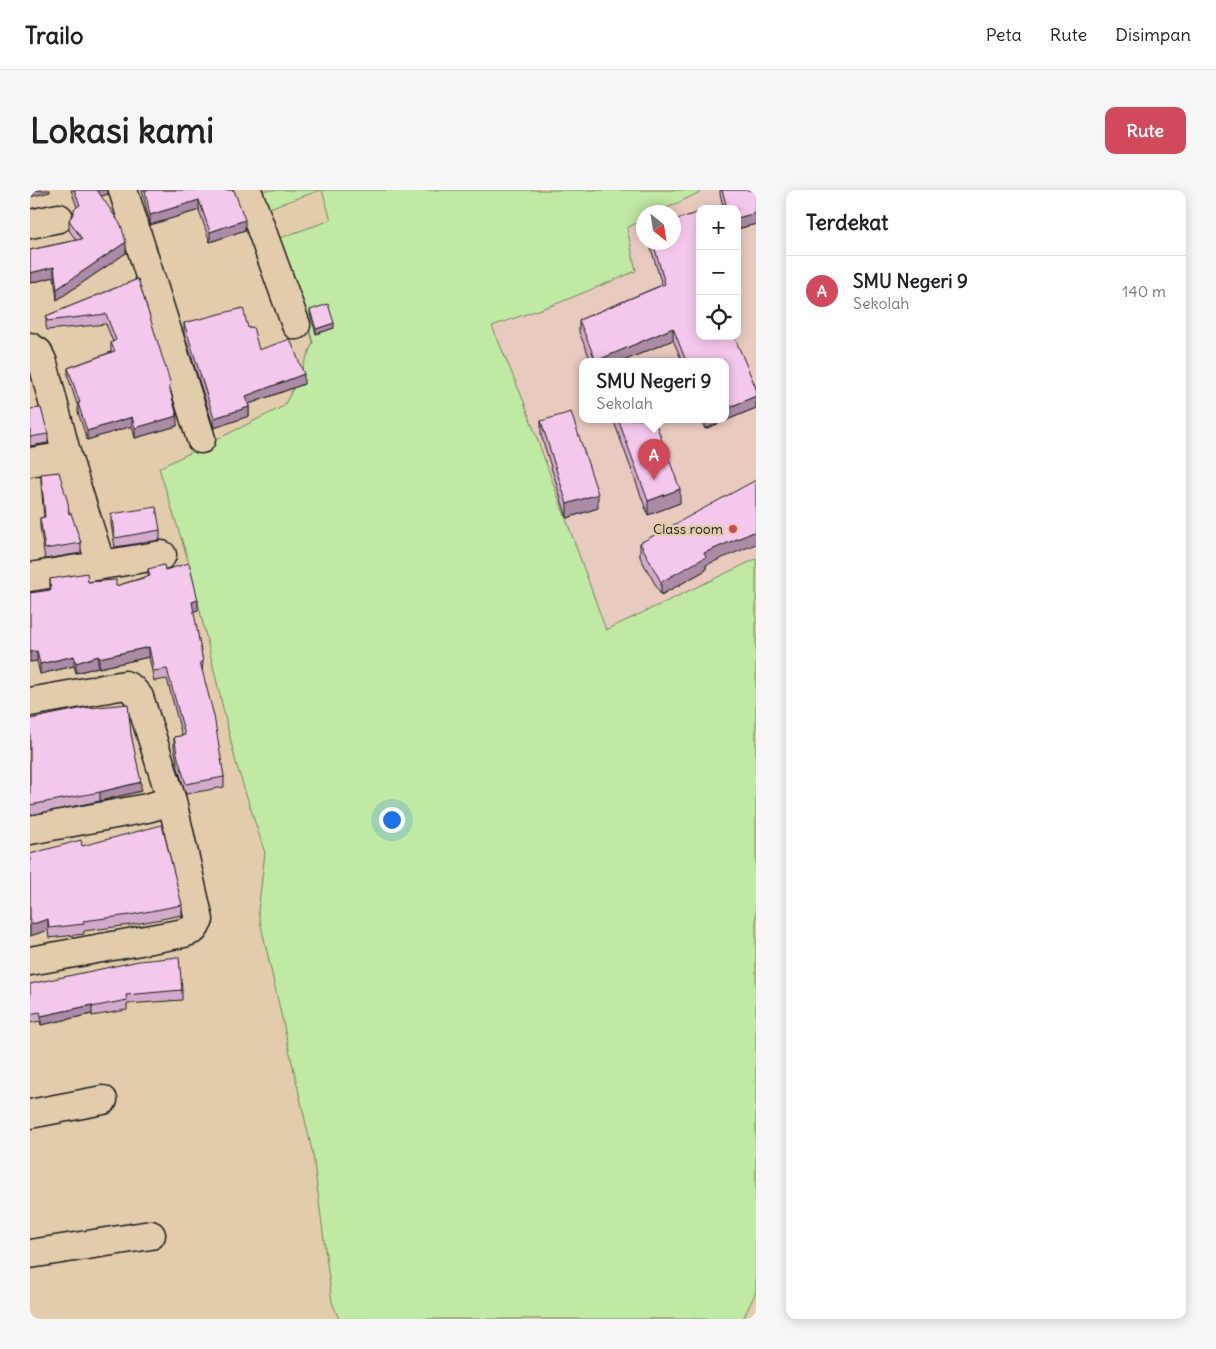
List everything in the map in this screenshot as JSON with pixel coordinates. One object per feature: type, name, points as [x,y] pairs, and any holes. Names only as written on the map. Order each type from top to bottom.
[{"type":"street","points":[[123,190],[201,439]]},
{"type":"street","points":[[246,190],[296,325]]},
{"type":"street","points":[[30,224],[58,218]]},
{"type":"street","points":[[30,347],[38,352],[43,364],[67,456],[101,565]]},
{"type":"street","points":[[30,462],[67,456]]},
{"type":"street","points":[[30,576],[162,554]]},
{"type":"street","points":[[30,702],[125,685],[131,688],[139,697],[172,801],[199,920],[194,929],[184,933],[30,961]]},
{"type":"street","points":[[30,830],[147,808],[172,801]]},
{"type":"street","points":[[30,1114],[103,1100]]},
{"type":"street","points":[[30,1254],[151,1235]]},
{"type":"shaded area","points":[[704,190],[756,190],[756,559],[606,630],[524,402],[492,326],[561,302],[636,271],[626,228],[636,223],[636,250],[681,250],[681,205],[673,205]]},
{"type":"green space","points":[[260,190],[321,190],[266,209]]},
{"type":"green space","points":[[322,190],[702,190],[673,205],[636,205],[636,224],[627,228],[636,271],[561,302],[492,326],[524,402],[606,630],[756,559],[756,1292],[743,1319],[339,1319],[332,1302],[313,1155],[258,912],[265,853],[236,763],[188,560],[159,468],[284,406],[313,342],[280,238],[331,220]]},
{"type":"building","points":[[74,190],[97,190],[121,225],[126,242],[57,289],[54,267],[30,273],[30,250],[82,239],[69,220],[74,213],[74,209],[80,205]]},
{"type":"building","points":[[145,190],[234,190],[245,220],[210,232],[199,200],[150,215]]},
{"type":"building","points":[[722,190],[756,190],[756,213],[741,217],[741,205],[723,205],[726,204]]},
{"type":"building","points":[[696,213],[696,340],[736,340],[756,388],[756,396],[729,407],[729,358],[685,358],[673,328],[603,358],[595,358],[579,320],[665,284],[655,250],[681,250],[681,218]]},
{"type":"building","points":[[138,279],[171,385],[169,386],[177,416],[135,428],[132,417],[87,431],[68,368],[115,351],[111,343],[116,340],[106,314],[47,321],[46,316]]},
{"type":"building","points":[[328,304],[334,323],[316,329],[310,310]]},
{"type":"building","points":[[243,308],[248,328],[253,327],[259,350],[290,339],[304,374],[246,396],[249,407],[214,418],[184,323]]},
{"type":"building","points":[[41,408],[48,434],[30,437],[30,409]]},
{"type":"building","points":[[571,412],[598,494],[567,504],[541,421]]},
{"type":"building","points":[[619,423],[655,423],[680,489],[648,501]]},
{"type":"building","points":[[59,472],[68,503],[69,514],[71,513],[81,543],[45,549],[40,518],[45,517],[41,474]]},
{"type":"building","points":[[756,480],[756,531],[704,553],[706,557],[661,582],[640,543]]},
{"type":"building","points":[[156,507],[160,530],[115,538],[111,514]]},
{"type":"building","points":[[189,563],[198,600],[192,602],[203,662],[200,662],[214,716],[224,777],[186,784],[174,737],[185,735],[167,669],[154,671],[149,647],[99,658],[98,656],[76,663],[74,656],[40,664],[37,651],[30,652],[30,593],[51,590],[50,579],[87,573],[88,582],[116,580],[116,586],[150,576],[148,569],[164,565],[165,570]]},
{"type":"building","points":[[128,704],[131,734],[141,782],[30,805],[30,719],[88,707]]},
{"type":"building","points":[[162,825],[182,905],[130,915],[83,921],[84,924],[49,928],[48,919],[30,925],[30,854],[81,840],[82,846]]},
{"type":"building","points":[[179,957],[182,990],[126,995],[127,1000],[92,1007],[92,1005],[41,1016],[40,1012],[30,1014],[30,984],[139,961]]},
{"type":"place","name":"SMU Negeri 9","points":[[654,480]]},
{"type":"place","name":"Class room","points":[[733,529]]}]
